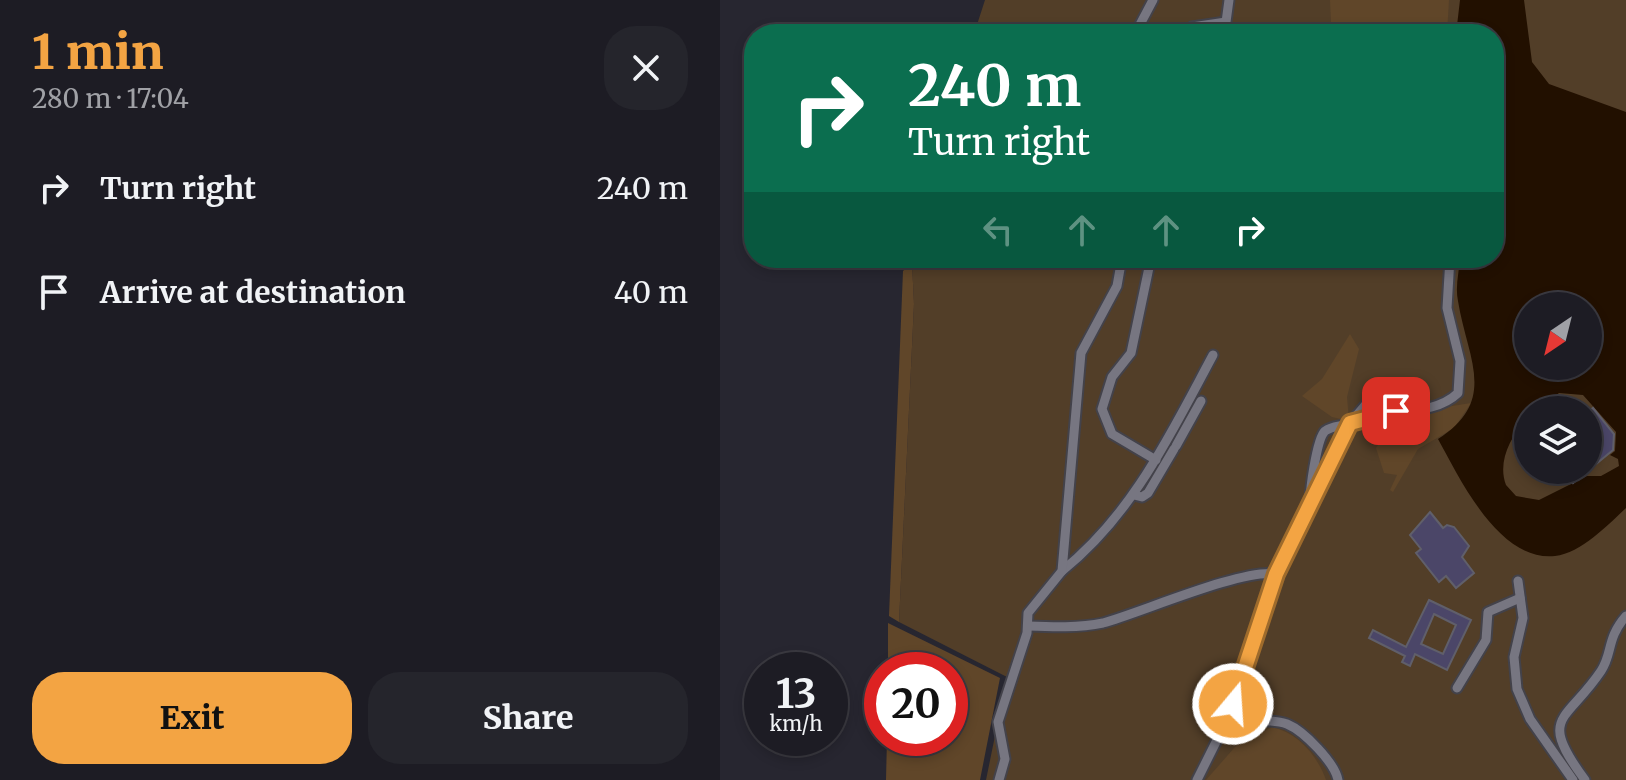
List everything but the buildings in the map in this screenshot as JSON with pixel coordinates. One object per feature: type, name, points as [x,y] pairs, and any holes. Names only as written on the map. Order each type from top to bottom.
[{"type":"lane","points":[[1140,24],[1153,0]]},
{"type":"lane","points":[[1212,24],[1226,22],[1229,0]]},
{"type":"lane","points":[[1062,571],[1079,362],[1117,286],[1120,268]]},
{"type":"lane","points":[[1149,268],[1131,353],[1112,377],[1102,409],[1112,434],[1156,460]]},
{"type":"lane","points":[[1311,506],[1308,491],[1317,467],[1316,451],[1322,435],[1334,427],[1376,414],[1436,406],[1458,393],[1460,361],[1447,308],[1449,268]]},
{"type":"lane","points":[[999,780],[1005,759],[998,722],[1028,626],[1030,609],[1062,571],[1110,527],[1134,495],[1213,355]]},
{"type":"lane","points":[[1134,495],[1148,493],[1201,401]]},
{"type":"lane","points":[[1197,780],[1233,704],[1276,574],[1350,423],[1368,402]]},
{"type":"lane","points":[[1028,626],[1103,622],[1261,574],[1276,574]]},
{"type":"lane","points":[[1518,581],[1523,618],[1514,657],[1517,689],[1530,719],[1573,780]]},
{"type":"lane","points":[[1457,688],[1486,640],[1488,612],[1520,598]]},
{"type":"lane","points":[[1585,780],[1561,743],[1562,719],[1567,708],[1601,671],[1611,636],[1626,616]]},
{"type":"lane","points":[[1233,704],[1248,719],[1284,723],[1295,729],[1333,764],[1338,780]]},
{"type":"shaded area","points":[[985,0],[1626,0],[1626,780],[986,780],[1007,677],[968,657],[968,652],[958,652],[899,622],[914,304],[912,268],[1504,268],[1504,24],[977,24]]},
{"type":"shaded area","points":[[1330,0],[1449,0],[1448,24],[1331,23]]},
{"type":"shaded area","points":[[1460,0],[1524,0],[1532,62],[1549,84],[1626,112],[1626,508],[1575,550],[1555,556],[1535,554],[1516,546],[1484,515],[1438,439],[1457,424],[1468,409],[1474,393],[1472,359],[1457,295],[1459,268],[1504,268],[1504,24],[1457,24]]},
{"type":"shaded area","points":[[912,268],[914,304],[899,622],[889,616],[903,271]]},
{"type":"shaded area","points":[[1350,334],[1359,349],[1347,397],[1349,421],[1332,417],[1302,396],[1322,379]]},
{"type":"shaded area","points":[[1471,403],[1454,428],[1418,449],[1393,492],[1390,490],[1397,475],[1384,473],[1376,448],[1386,433],[1403,425],[1402,414]]},
{"type":"shaded area","points":[[888,623],[947,652],[888,652]]},
{"type":"shaded area","points":[[968,662],[1000,678],[980,780],[886,780],[887,756],[968,756]]},
{"type":"shaded area","points":[[1272,727],[1290,734],[1305,746],[1326,780],[1206,780],[1235,747]]},
{"type":"route","points":[[1233,704],[1274,589],[1276,574],[1323,485],[1350,423],[1367,416],[1396,411]]}]
